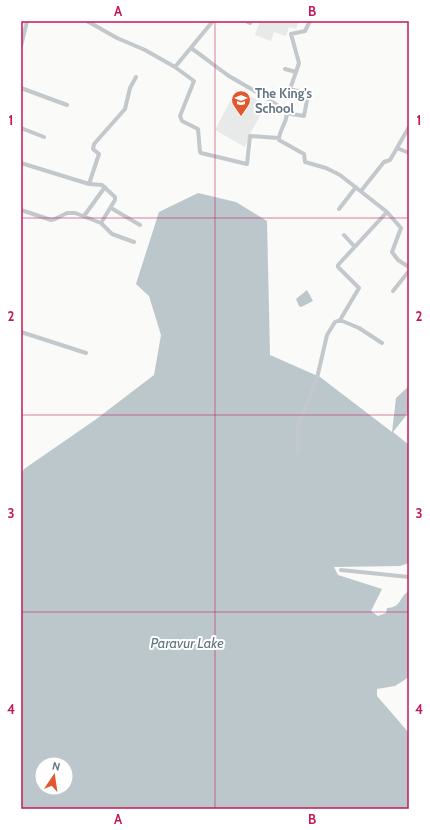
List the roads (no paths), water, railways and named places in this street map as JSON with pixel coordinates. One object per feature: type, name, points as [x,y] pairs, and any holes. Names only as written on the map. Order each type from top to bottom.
[{"type":"street","points":[[21,46],[27,21]]},
{"type":"street","points":[[87,21],[117,38],[145,50],[175,67],[194,81],[180,116],[182,120],[198,129],[201,153],[247,164],[250,136],[279,138],[281,141],[304,154],[305,162],[326,168],[340,175],[387,212],[401,228],[392,252],[398,260],[409,267]]},
{"type":"street","points":[[96,26],[99,21]]},
{"type":"street","points":[[175,67],[213,21]]},
{"type":"street","points":[[246,21],[250,23],[251,21]]},
{"type":"street","points":[[191,48],[228,76],[268,99],[286,114],[302,116],[305,115],[307,94],[290,89],[299,63],[291,34],[306,31],[310,21]]},
{"type":"street","points":[[285,68],[296,72]]},
{"type":"street","points":[[89,184],[99,154],[93,150],[94,144],[125,109],[130,88],[136,77]]},
{"type":"street","points":[[21,88],[66,105]]},
{"type":"street","points":[[279,138],[286,114]]},
{"type":"street","points":[[361,191],[384,162],[390,160],[409,127]]},
{"type":"street","points":[[21,128],[44,137]]},
{"type":"street","points":[[397,148],[409,153]]},
{"type":"street","points":[[21,162],[89,184],[102,185],[116,198],[101,223]]},
{"type":"street","points":[[339,209],[356,187]]},
{"type":"street","points":[[84,216],[105,188]]},
{"type":"street","points":[[110,208],[140,225]]},
{"type":"street","points":[[21,210],[28,214],[51,220],[55,220],[71,212],[101,223],[112,234],[134,242]]},
{"type":"street","points":[[298,452],[298,426],[317,378],[327,336],[335,322],[340,320],[359,288],[337,266],[387,212]]},
{"type":"street","points":[[344,235],[354,246]]},
{"type":"street","points":[[393,291],[409,271]]},
{"type":"street","points":[[340,320],[364,331],[382,343]]},
{"type":"street","points":[[21,332],[86,353]]},
{"type":"street","points":[[341,570],[409,577]]},
{"type":"water","name":"Paravur Lake","points":[[198,193],[236,202],[267,221],[270,355],[320,377],[392,432],[396,398],[409,386],[409,410],[393,432],[409,445],[409,563],[400,566],[334,567],[338,575],[382,589],[371,611],[378,616],[386,613],[387,608],[396,606],[403,596],[409,591],[409,677],[395,686],[377,689],[377,696],[409,733],[409,809],[21,809],[21,474],[24,469],[95,420],[154,375],[161,335],[149,296],[136,284],[159,212]]},
{"type":"water","points":[[307,290],[313,301],[301,307],[296,299]]},
{"type":"place","name":"The King's School","points":[[241,117]]}]
